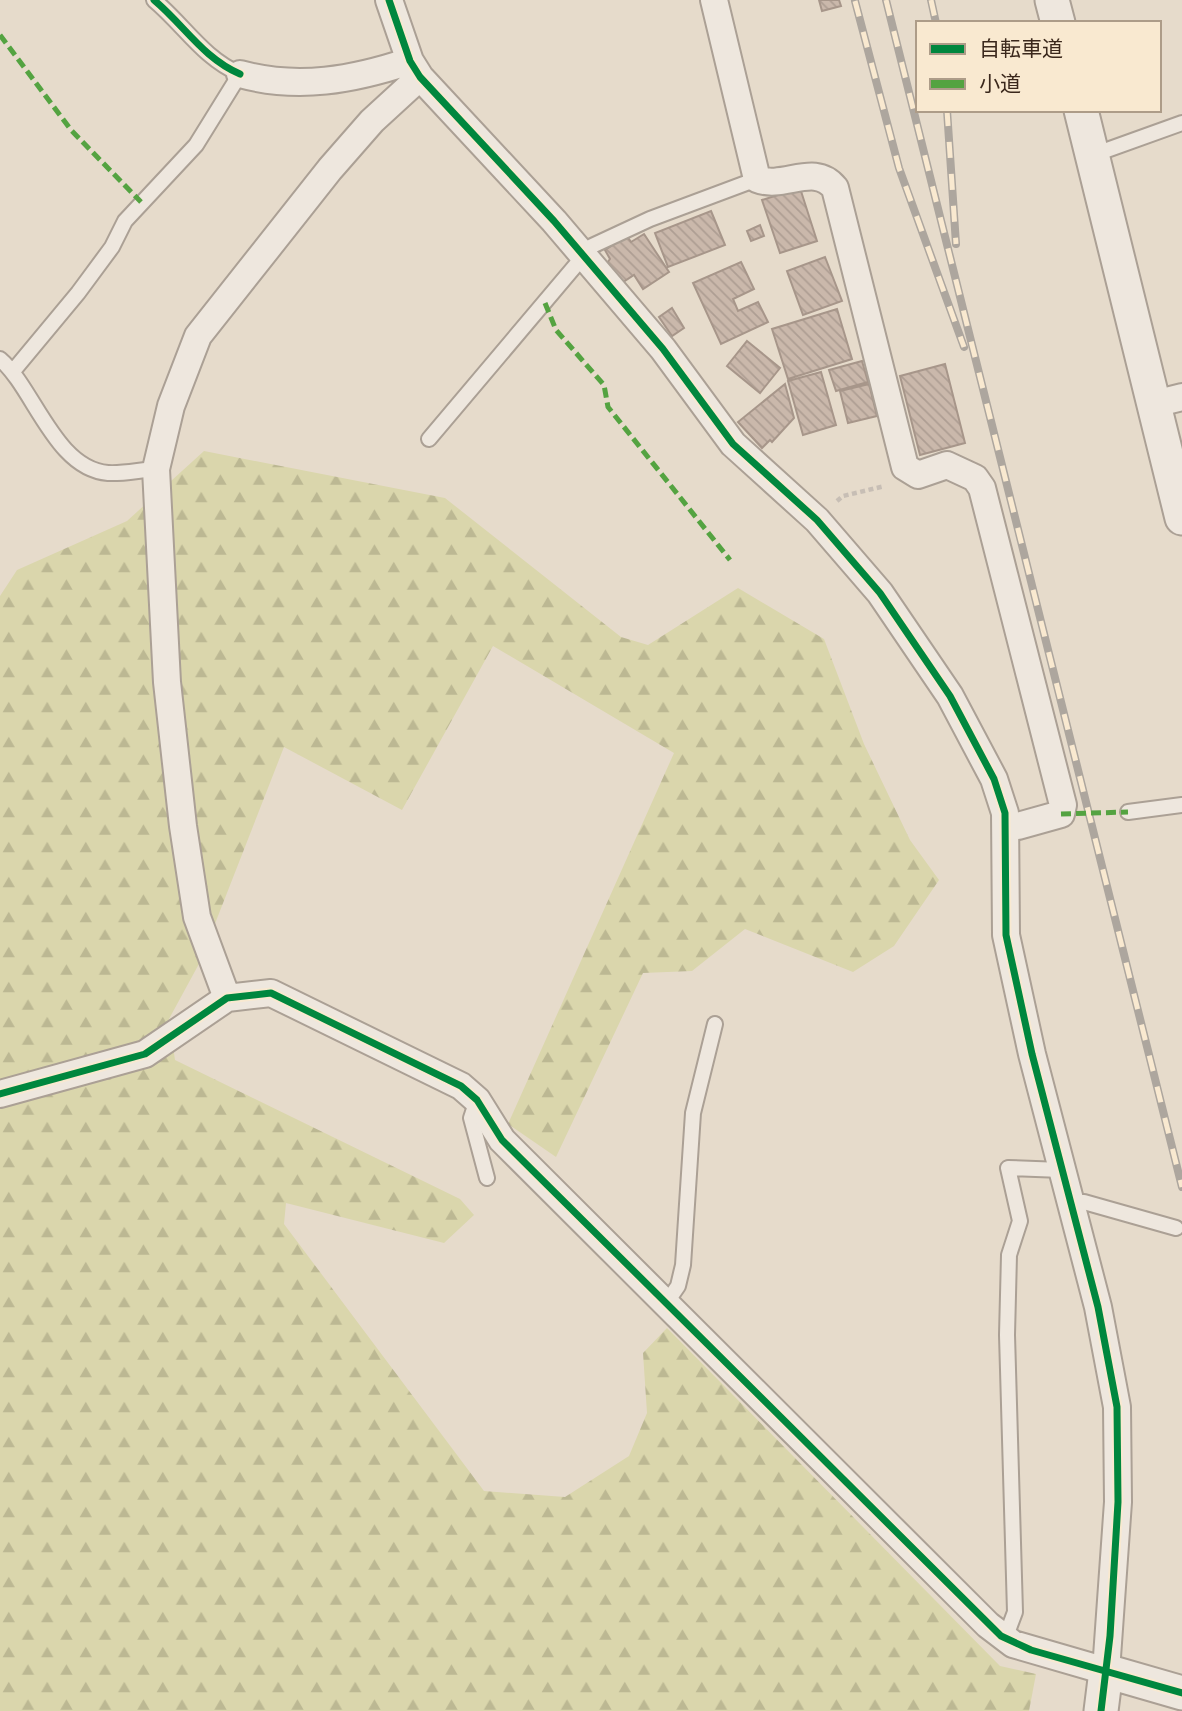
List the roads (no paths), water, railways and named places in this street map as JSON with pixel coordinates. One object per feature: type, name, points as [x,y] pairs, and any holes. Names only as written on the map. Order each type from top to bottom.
[{"type":"street","points":[[389,0],[415,69],[518,179],[663,349],[727,438],[817,520],[880,593],[950,696],[994,779],[1003,805],[1006,826],[1006,935],[1032,1054],[1098,1307],[1118,1407],[1118,1502],[1101,1711]]},
{"type":"street","points":[[714,0],[757,180],[769,184],[816,175],[827,178],[835,188],[905,467],[918,475],[947,465],[975,478],[982,488],[1063,805],[1062,814],[1018,826],[1006,826]]},
{"type":"street","points":[[1052,0],[1057,21]]},
{"type":"street","points":[[240,74],[286,83],[337,80],[415,69]]},
{"type":"street","points":[[227,998],[197,917],[183,826],[167,682],[156,469],[179,381],[198,336],[330,169],[415,69]]},
{"type":"street","points":[[1082,112],[1168,400],[1182,518]]},
{"type":"street","points":[[0,1094],[145,1054],[227,998],[271,993],[461,1086],[477,1100],[502,1140],[1001,1636],[1031,1650],[1182,1693]]},
{"type":"lane","points":[[13,370],[78,293],[112,247],[125,221],[196,145],[226,101],[240,74],[198,47],[182,24],[154,0]]},
{"type":"lane","points":[[1093,155],[1182,123]]},
{"type":"lane","points":[[429,439],[592,246],[650,219],[757,180]]},
{"type":"lane","points":[[0,359],[13,370],[63,448],[92,469],[106,473],[156,469]]},
{"type":"lane","points":[[1128,812],[1182,805]]},
{"type":"lane","points":[[667,1302],[678,1286],[683,1265],[692,1113],[715,1024]]},
{"type":"lane","points":[[477,1100],[471,1118],[487,1178]]},
{"type":"lane","points":[[1001,1636],[1009,1628],[1015,1612],[1007,1335],[1009,1255],[1020,1221],[1008,1168],[1062,1170]]},
{"type":"lane","points":[[1071,1202],[1084,1202],[1176,1228]]},
{"type":"railway","points":[[886,0],[1182,1187]]},
{"type":"railway","points":[[931,0],[936,21]]},
{"type":"railway","points":[[855,1],[899,168],[964,347]]},
{"type":"railway","points":[[947,112],[956,244]]}]
